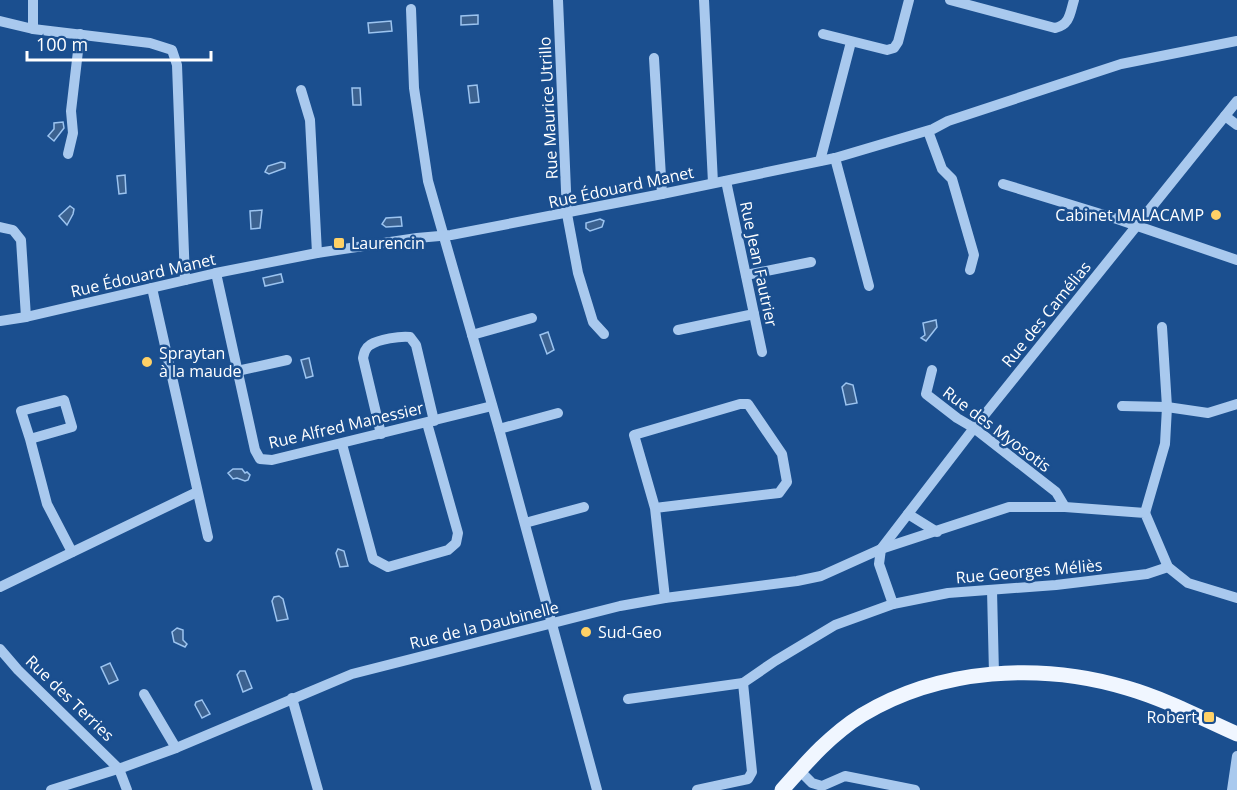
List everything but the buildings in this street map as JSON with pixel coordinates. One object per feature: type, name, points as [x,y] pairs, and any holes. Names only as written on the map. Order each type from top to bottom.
[{"type":"main road","points":[[782,790],[838,732],[862,715],[922,689],[954,680],[994,674],[1056,675],[1117,685],[1162,700],[1237,734]]},
{"type":"street","points":[[33,0],[33,29]]},
{"type":"street","name":"Rue Maurice Utrillo","points":[[558,0],[567,214],[581,283],[593,322],[604,334]]},
{"type":"street","points":[[704,0],[713,183]]},
{"type":"street","points":[[823,34],[887,50],[894,48],[898,42],[909,0]]},
{"type":"street","points":[[950,0],[1055,28],[1064,26],[1068,21],[1074,0]]},
{"type":"street","points":[[411,9],[414,88],[428,181],[499,429],[597,790]]},
{"type":"street","points":[[0,21],[33,29],[150,43],[172,50],[177,65],[185,280]]},
{"type":"street","points":[[68,154],[73,133],[71,111],[80,34]]},
{"type":"street","name":"Rue Édouard Manet","points":[[0,321],[317,253],[444,236],[567,214],[835,158],[928,131],[948,121],[1110,67],[1237,41]]},
{"type":"street","points":[[820,161],[851,42]]},
{"type":"street","points":[[654,58],[662,194]]},
{"type":"street","points":[[300,90],[310,120],[317,253]]},
{"type":"street","name":"Rue des Camélias","points":[[881,549],[974,428],[1237,101]]},
{"type":"street","points":[[1225,116],[1237,125]]},
{"type":"street","points":[[928,131],[942,170],[952,179],[974,255],[970,270]]},
{"type":"street","points":[[835,158],[869,286]]},
{"type":"street","name":"Rue Jean Fautrier","points":[[726,181],[762,352]]},
{"type":"street","points":[[1003,184],[1237,260]]},
{"type":"street","points":[[0,227],[13,230],[21,240],[26,317]]},
{"type":"street","points":[[746,274],[811,262]]},
{"type":"street","name":"Rue Alfred Manessier","points":[[216,273],[255,450],[260,459],[272,460],[492,406]]},
{"type":"street","points":[[152,288],[175,382],[208,537]]},
{"type":"street","points":[[678,330],[754,315]]},
{"type":"street","points":[[472,335],[532,318]]},
{"type":"street","points":[[1162,327],[1167,407],[1165,444],[1145,513],[1168,567],[1188,583],[1236,595]]},
{"type":"street","points":[[342,444],[373,559],[388,567],[448,550],[456,543],[458,533],[431,422],[416,345],[410,338],[403,336],[370,344],[363,358],[381,434]]},
{"type":"street","points":[[237,371],[286,360]]},
{"type":"street","name":"Rue des Myosotis","points":[[932,370],[926,394],[1056,492],[1065,507]]},
{"type":"street","points":[[30,439],[72,428],[64,400],[21,411],[47,504],[72,552]]},
{"type":"street","points":[[655,508],[778,493],[787,482],[782,454],[748,404],[740,404],[634,435],[655,508],[664,598]]},
{"type":"street","points":[[1122,406],[1167,407],[1208,413],[1237,404]]},
{"type":"street","points":[[499,429],[558,412]]},
{"type":"street","points":[[0,587],[197,492]]},
{"type":"street","points":[[525,523],[584,507]]},
{"type":"street","name":"Rue de la Daubinelle","points":[[51,790],[176,748],[352,674],[620,606],[821,576],[881,549],[1009,507],[1065,507],[1145,513]]},
{"type":"street","points":[[908,514],[937,532]]},
{"type":"street","points":[[881,549],[879,564],[893,604]]},
{"type":"street","name":"Rue Georges Méliès","points":[[628,699],[743,683],[835,625],[893,604],[948,593],[1136,576],[1168,567]]},
{"type":"street","points":[[992,590],[994,674]]},
{"type":"street","name":"Rue des Terries","points":[[0,649],[18,670],[119,769]]},
{"type":"street","points":[[697,790],[748,779],[752,772],[743,683]]},
{"type":"street","points":[[144,694],[176,748]]},
{"type":"street","points":[[292,698],[318,790]]},
{"type":"street","points":[[1232,790],[1237,756]]},
{"type":"street","points":[[119,769],[127,790]]},
{"type":"street","points":[[799,770],[812,783],[822,786],[845,776],[890,788],[915,790]]},
{"type":"water","points":[[478,15],[478,24],[461,25],[461,16]]},
{"type":"water","points":[[391,21],[392,31],[369,33],[368,23]]},
{"type":"water","points":[[477,85],[479,102],[470,103],[468,86]]},
{"type":"water","points":[[352,88],[360,88],[361,105],[353,105]]},
{"type":"water","points":[[63,122],[64,128],[54,141],[48,136],[54,129],[54,123]]},
{"type":"water","points":[[285,163],[285,168],[269,174],[265,172],[268,166]]},
{"type":"water","points":[[125,175],[126,193],[119,194],[117,176]]},
{"type":"water","points":[[70,206],[74,209],[67,225],[59,216]]},
{"type":"water","points":[[262,210],[260,228],[251,229],[250,211]]},
{"type":"water","points":[[401,217],[402,226],[386,227],[382,224],[386,218]]},
{"type":"water","points":[[600,219],[604,221],[602,227],[590,231],[586,228],[586,223]]},
{"type":"water","points":[[281,274],[283,282],[265,286],[263,278]]},
{"type":"water","points":[[936,320],[937,327],[926,341],[921,338],[925,335],[923,323]]},
{"type":"water","points":[[548,332],[554,350],[547,354],[540,335]]},
{"type":"water","points":[[309,358],[313,376],[306,378],[301,360]]},
{"type":"water","points":[[846,383],[853,385],[857,403],[846,405],[842,387]]},
{"type":"water","points":[[233,469],[242,469],[245,473],[247,472],[250,475],[248,480],[233,479],[228,473]]},
{"type":"water","points":[[338,549],[344,551],[348,566],[340,567],[336,553]]},
{"type":"water","points":[[279,596],[283,599],[288,619],[277,621],[272,601],[274,597]]},
{"type":"water","points":[[177,628],[183,630],[183,640],[187,644],[185,647],[174,642],[172,632]]},
{"type":"water","points":[[110,663],[118,680],[109,684],[101,667]]},
{"type":"water","points":[[240,671],[245,671],[252,688],[243,692],[237,675]]},
{"type":"water","points":[[202,700],[210,714],[202,718],[195,705],[196,702]]},
{"type":"place","name":"Cabinet MALACAMP","points":[[1216,215]]},
{"type":"place","name":"Laurencin","points":[[339,243]]},
{"type":"place","name":"Spraytan à la maude","points":[[147,362]]},
{"type":"place","name":"Sud-Geo","points":[[586,632]]},
{"type":"place","name":"Robert","points":[[1209,717]]}]
